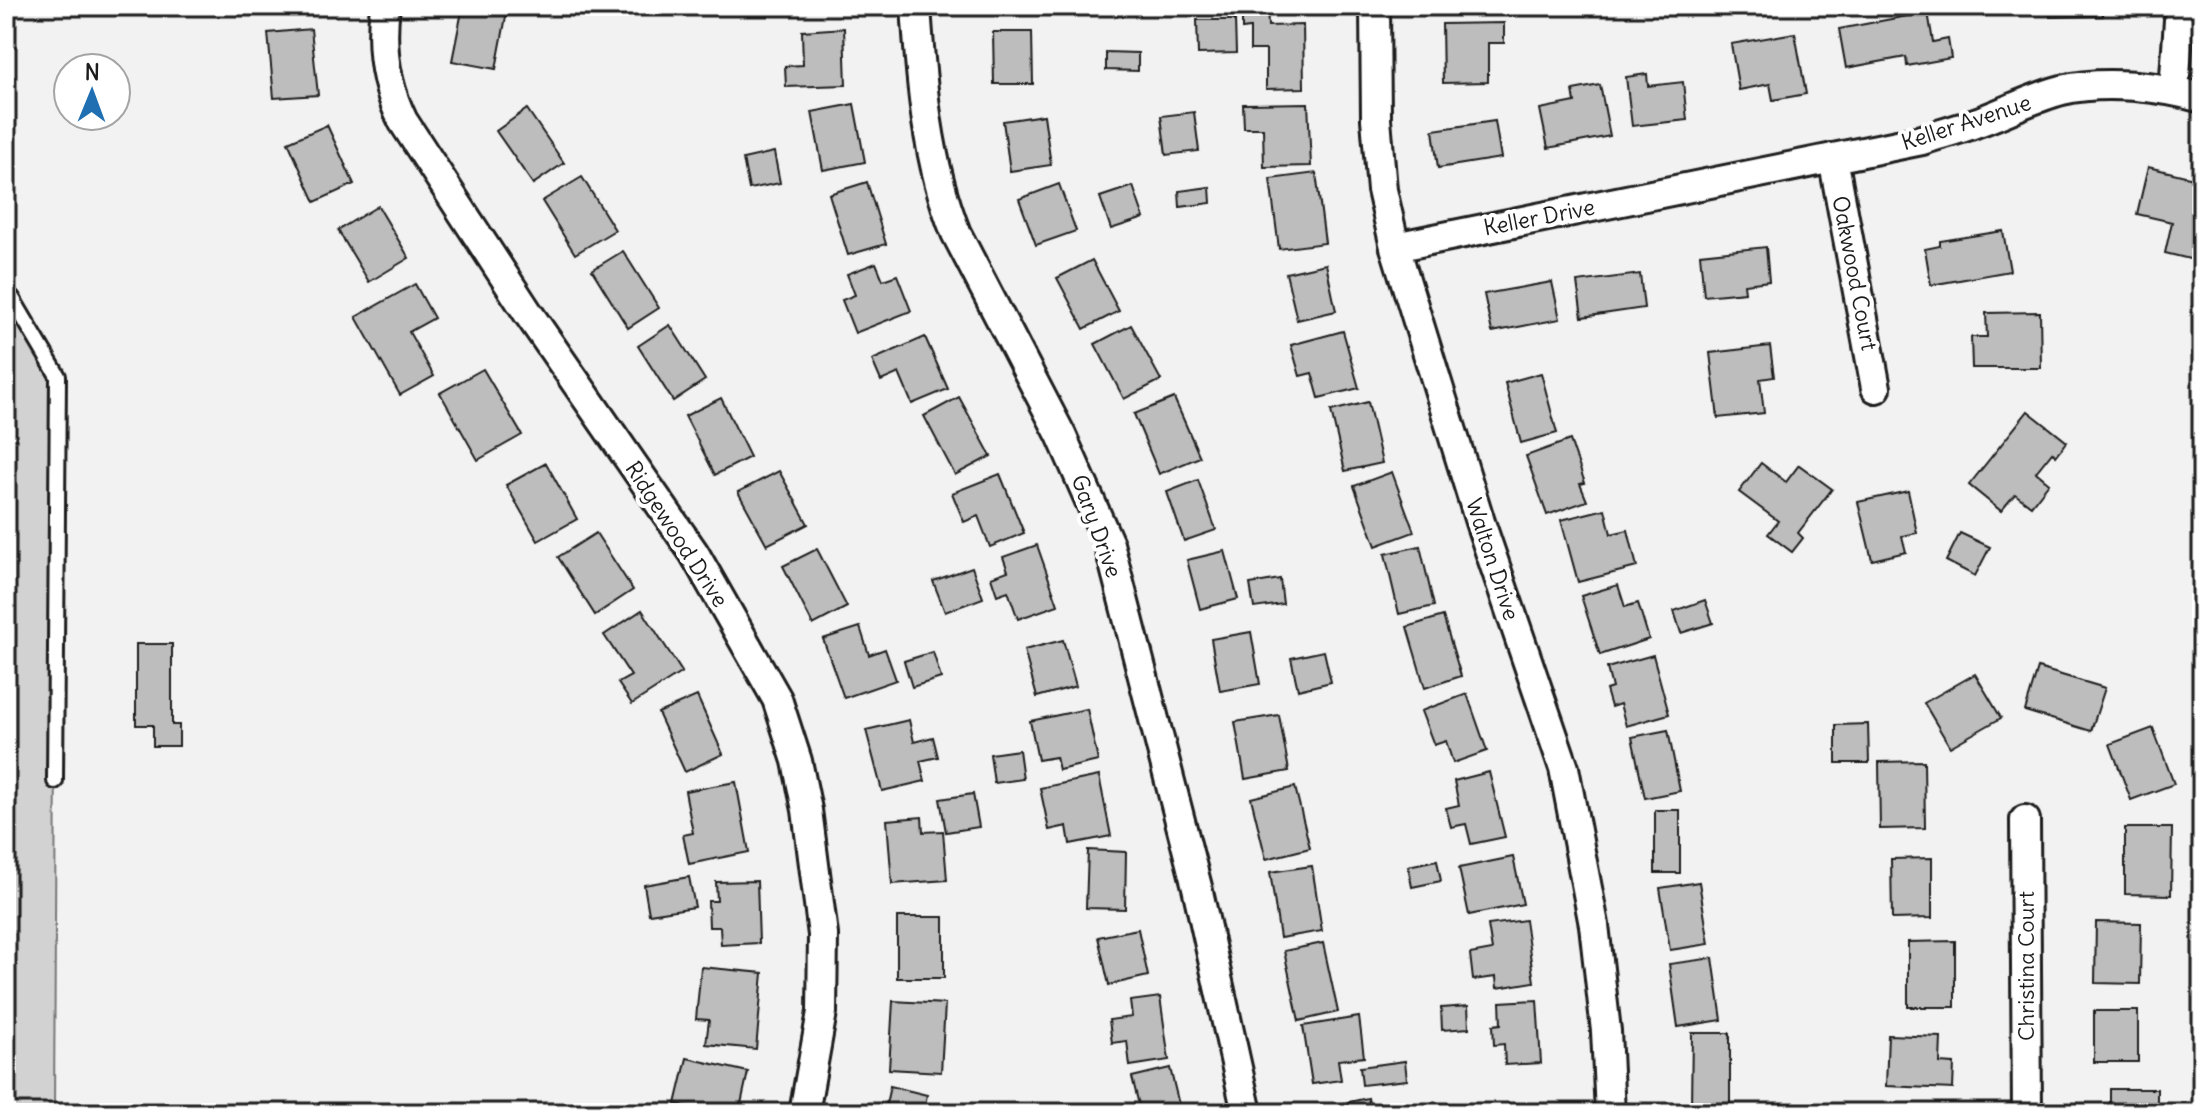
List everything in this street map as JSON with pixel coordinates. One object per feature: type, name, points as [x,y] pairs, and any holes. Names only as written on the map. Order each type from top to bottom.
[{"type":"street","name":"Ridgewood Drive","points":[[385,6],[386,77],[392,100],[403,121],[528,313],[694,553],[777,699],[797,761],[807,810],[823,935],[822,1012],[804,1113]]},
{"type":"street","name":"Gary Drive","points":[[916,6],[928,131],[947,210],[1061,435],[1109,544],[1197,887],[1247,1113]]},
{"type":"street","name":"Walton Drive","points":[[1375,6],[1377,133],[1382,190],[1395,247],[1480,522],[1564,768],[1594,925],[1606,1031],[1610,1113]]},
{"type":"street","points":[[2174,90],[2180,6]]},
{"type":"street","name":"Keller Avenue","points":[[1683,188],[1922,140],[2064,89],[2113,86],[2174,90],[2202,98]]},
{"type":"street","name":"Oakwood Court","points":[[1833,158],[1876,388]]},
{"type":"street","name":"Keller Drive","points":[[1395,247],[1683,188]]},
{"type":"street","name":"Christina Court","points":[[2025,820],[2027,1113]]},
{"type":"lane","points":[[6,298],[12,298],[58,376],[55,781]]},
{"type":"shaded area","points":[[6,298],[58,376],[54,1113],[6,1113]]},
{"type":"building","points":[[463,6],[508,6],[496,69],[452,61]]},
{"type":"building","points":[[1242,6],[1267,6],[1268,26],[1303,25],[1304,88],[1266,89],[1266,50],[1250,50],[1250,28],[1242,29]]},
{"type":"building","points":[[2050,6],[2103,6],[2103,16],[2050,17]]},
{"type":"building","points":[[1928,12],[1933,42],[1948,39],[1951,58],[1907,66],[1906,57],[1846,68],[1839,29]]},
{"type":"building","points":[[1197,20],[1235,20],[1236,53],[1198,54]]},
{"type":"building","points":[[1504,23],[1504,43],[1488,43],[1488,82],[1443,83],[1442,24]]},
{"type":"building","points":[[844,28],[846,85],[786,87],[785,66],[803,65],[802,31]]},
{"type":"building","points":[[311,29],[318,95],[274,98],[268,33]]},
{"type":"building","points":[[993,32],[1032,32],[1033,84],[994,84]]},
{"type":"building","points":[[1795,33],[1806,94],[1773,100],[1770,84],[1739,90],[1731,44]]},
{"type":"building","points":[[1106,52],[1138,53],[1138,71],[1106,70]]},
{"type":"building","points":[[1647,74],[1648,86],[1683,82],[1687,120],[1632,126],[1626,77]]},
{"type":"building","points":[[1600,85],[1610,136],[1548,148],[1540,109],[1575,102],[1573,90]]},
{"type":"building","points":[[1308,103],[1311,166],[1264,167],[1263,128],[1244,128],[1243,104]]},
{"type":"building","points":[[854,104],[865,162],[823,170],[812,112]]},
{"type":"building","points":[[527,109],[564,163],[533,184],[496,131]]},
{"type":"building","points":[[1194,112],[1199,151],[1166,155],[1161,116]]},
{"type":"building","points":[[1044,115],[1051,165],[1010,171],[1003,121]]},
{"type":"building","points":[[1495,121],[1501,158],[1438,168],[1433,130]]},
{"type":"building","points":[[327,125],[354,184],[315,202],[288,142]]},
{"type":"building","points":[[774,152],[780,183],[749,189],[743,159]]},
{"type":"building","points":[[2148,167],[2202,180],[2202,262],[2165,253],[2172,222],[2137,214]]},
{"type":"building","points":[[1316,173],[1325,243],[1279,249],[1270,179]]},
{"type":"building","points":[[582,177],[615,230],[575,254],[542,201]]},
{"type":"building","points":[[867,182],[886,244],[848,255],[829,194]]},
{"type":"building","points":[[1059,184],[1076,231],[1036,245],[1019,199]]},
{"type":"building","points":[[1133,186],[1144,218],[1111,229],[1100,197]]},
{"type":"building","points":[[1210,187],[1211,203],[1180,207],[1179,191]]},
{"type":"building","points":[[378,206],[409,258],[369,282],[338,230]]},
{"type":"building","points":[[2003,231],[2010,271],[1931,285],[1925,249],[1940,246],[1940,241]]},
{"type":"building","points":[[1766,247],[1769,281],[1744,284],[1745,292],[1704,296],[1700,254]]},
{"type":"building","points":[[623,251],[659,308],[628,328],[592,270]]},
{"type":"building","points":[[1092,260],[1119,311],[1084,329],[1057,278]]},
{"type":"building","points":[[876,263],[883,280],[897,275],[911,311],[855,333],[842,300],[855,295],[847,274]]},
{"type":"building","points":[[1326,264],[1336,311],[1297,320],[1286,273]]},
{"type":"building","points":[[1640,274],[1644,308],[1582,317],[1577,282]]},
{"type":"building","points":[[1552,282],[1560,319],[1492,332],[1484,294]]},
{"type":"building","points":[[415,284],[434,318],[409,332],[434,376],[400,395],[356,317]]},
{"type":"building","points":[[2040,312],[2041,368],[1972,368],[1971,337],[1987,337],[1986,313]]},
{"type":"building","points":[[670,325],[705,380],[673,401],[638,346]]},
{"type":"building","points":[[1131,325],[1161,380],[1124,399],[1095,344]]},
{"type":"building","points":[[1343,331],[1359,388],[1319,398],[1312,373],[1300,376],[1291,345]]},
{"type":"building","points":[[925,337],[948,389],[912,404],[899,373],[881,381],[872,360]]},
{"type":"building","points":[[1770,346],[1774,377],[1760,379],[1764,413],[1718,418],[1710,353]]},
{"type":"building","points":[[483,369],[522,435],[478,460],[440,393]]},
{"type":"building","points":[[1541,373],[1557,433],[1521,443],[1505,383]]},
{"type":"building","points":[[959,397],[991,456],[955,475],[924,416]]},
{"type":"building","points":[[721,398],[750,457],[715,475],[685,416]]},
{"type":"building","points":[[1174,398],[1200,457],[1159,474],[1134,414]]},
{"type":"building","points":[[1368,402],[1382,463],[1345,471],[1331,411]]},
{"type":"building","points":[[2028,411],[2067,442],[2056,456],[2052,452],[2036,472],[2049,483],[2031,506],[2015,494],[2001,511],[1969,485]]},
{"type":"building","points":[[1570,440],[1585,483],[1580,484],[1587,501],[1547,515],[1526,456]]},
{"type":"building","points":[[546,463],[577,519],[538,541],[506,485]]},
{"type":"building","points":[[1761,463],[1786,482],[1799,465],[1832,489],[1798,533],[1803,538],[1792,552],[1768,534],[1778,521],[1739,492]]},
{"type":"building","points":[[779,471],[808,524],[767,545],[738,492]]},
{"type":"building","points":[[1392,472],[1414,532],[1376,546],[1354,486]]},
{"type":"building","points":[[1000,474],[1024,533],[990,547],[978,516],[964,522],[952,493]]},
{"type":"building","points":[[1198,480],[1216,530],[1184,541],[1167,492]]},
{"type":"building","points":[[1908,491],[1917,533],[1902,536],[1906,552],[1872,560],[1858,502]]},
{"type":"building","points":[[1605,509],[1611,534],[1628,530],[1637,567],[1578,582],[1561,520]]},
{"type":"building","points":[[596,533],[633,590],[595,615],[558,557]]},
{"type":"building","points":[[1960,533],[1990,547],[1975,576],[1946,561]]},
{"type":"building","points":[[1037,545],[1058,605],[1018,619],[1008,591],[997,595],[991,577],[1008,571],[1003,557]]},
{"type":"building","points":[[1420,546],[1434,606],[1399,614],[1385,554]]},
{"type":"building","points":[[817,549],[847,607],[813,625],[783,566]]},
{"type":"building","points":[[1225,551],[1238,599],[1200,609],[1187,560]]},
{"type":"building","points":[[972,567],[983,598],[945,612],[933,581]]},
{"type":"building","points":[[1280,579],[1283,604],[1254,608],[1250,584]]},
{"type":"building","points":[[1618,585],[1625,607],[1638,603],[1649,639],[1600,655],[1581,596]]},
{"type":"building","points":[[1705,600],[1713,623],[1681,633],[1674,611]]},
{"type":"building","points":[[642,610],[682,672],[632,704],[618,683],[631,676],[604,635]]},
{"type":"building","points":[[1443,616],[1461,676],[1425,688],[1407,627]]},
{"type":"building","points":[[860,627],[869,655],[885,649],[896,680],[844,698],[823,639]]},
{"type":"building","points":[[1251,632],[1260,684],[1220,691],[1211,639]]},
{"type":"building","points":[[1063,640],[1076,686],[1037,697],[1024,650]]},
{"type":"building","points":[[136,644],[172,644],[172,725],[179,725],[179,746],[153,746],[153,725],[136,725]]},
{"type":"building","points":[[1324,651],[1331,682],[1298,690],[1291,658]]},
{"type":"building","points":[[933,652],[941,678],[912,687],[904,661]]},
{"type":"building","points":[[1653,655],[1669,714],[1626,726],[1620,704],[1611,707],[1606,690],[1612,688],[1607,668]]},
{"type":"building","points":[[2038,668],[2105,688],[2091,731],[2025,711]]},
{"type":"building","points":[[1975,674],[2001,718],[1950,747],[1924,703]]},
{"type":"building","points":[[1467,694],[1487,751],[1453,763],[1446,741],[1434,745],[1421,711]]},
{"type":"building","points":[[697,696],[723,754],[685,772],[658,713]]},
{"type":"building","points":[[1087,709],[1098,761],[1059,770],[1056,757],[1038,760],[1030,721]]},
{"type":"building","points":[[1279,715],[1289,771],[1245,779],[1235,722]]},
{"type":"building","points":[[909,720],[914,742],[933,737],[938,757],[920,761],[925,781],[882,791],[866,730]]},
{"type":"building","points":[[1868,724],[1869,763],[1836,763],[1836,725]]},
{"type":"building","points":[[2153,728],[2174,784],[2131,800],[2110,744]]},
{"type":"building","points":[[1668,730],[1680,791],[1645,798],[1632,737]]},
{"type":"building","points":[[1019,750],[1023,779],[994,783],[990,754]]},
{"type":"building","points":[[1924,761],[1925,828],[1880,829],[1879,762]]},
{"type":"building","points":[[1489,772],[1505,837],[1471,844],[1466,824],[1451,827],[1446,808],[1459,805],[1454,781]]},
{"type":"building","points":[[1099,776],[1111,836],[1070,844],[1067,826],[1049,830],[1040,788]]},
{"type":"building","points":[[736,782],[749,852],[689,864],[683,835],[693,833],[685,791]]},
{"type":"building","points":[[1295,787],[1310,848],[1266,859],[1251,798]]},
{"type":"building","points":[[973,794],[979,827],[946,832],[940,799]]},
{"type":"building","points":[[1655,810],[1680,810],[1680,873],[1655,873]]},
{"type":"building","points":[[922,817],[923,832],[943,831],[947,880],[892,884],[887,820]]},
{"type":"building","points":[[2125,828],[2172,828],[2171,895],[2125,894]]},
{"type":"building","points":[[1088,850],[1126,852],[1125,909],[1086,908]]},
{"type":"building","points":[[1513,857],[1523,904],[1469,915],[1459,868]]},
{"type":"building","points":[[1932,858],[1932,918],[1892,919],[1891,859]]},
{"type":"building","points":[[1437,860],[1441,881],[1412,887],[1408,866]]},
{"type":"building","points":[[1312,866],[1322,931],[1280,938],[1270,872]]},
{"type":"building","points":[[689,877],[695,907],[649,914],[644,885]]},
{"type":"building","points":[[757,881],[759,943],[721,945],[720,927],[709,927],[708,901],[717,901],[716,882]]},
{"type":"building","points":[[1699,882],[1709,944],[1670,950],[1660,888]]},
{"type":"building","points":[[897,917],[944,917],[944,978],[897,978]]},
{"type":"building","points":[[1525,920],[1534,982],[1497,988],[1496,977],[1473,980],[1470,954],[1492,950],[1488,925]]},
{"type":"building","points":[[2096,922],[2141,923],[2140,984],[2095,983]]},
{"type":"building","points":[[1138,929],[1148,976],[1109,985],[1098,937]]},
{"type":"building","points":[[1955,941],[1955,1007],[1908,1007],[1908,942]]},
{"type":"building","points":[[1323,943],[1338,1012],[1299,1021],[1284,951]]},
{"type":"building","points":[[1713,958],[1722,1020],[1678,1027],[1669,964]]},
{"type":"building","points":[[701,967],[763,973],[756,1049],[706,1044],[709,1020],[696,1019]]},
{"type":"building","points":[[1160,997],[1169,1060],[1130,1066],[1127,1041],[1112,1043],[1109,1020],[1132,1017],[1130,1001]]},
{"type":"building","points":[[1537,1000],[1541,1063],[1505,1065],[1504,1044],[1494,1045],[1493,1025],[1501,1024],[1500,1002]]},
{"type":"building","points":[[893,1001],[945,1004],[941,1072],[889,1069]]},
{"type":"building","points":[[1468,1006],[1469,1028],[1442,1030],[1441,1008]]},
{"type":"building","points":[[2094,1011],[2138,1011],[2138,1062],[2094,1062]]},
{"type":"building","points":[[1359,1017],[1364,1057],[1338,1060],[1341,1080],[1312,1084],[1303,1026]]},
{"type":"building","points":[[1692,1033],[1730,1033],[1730,1107],[1691,1107]]},
{"type":"building","points":[[1888,1035],[1941,1037],[1940,1063],[1954,1064],[1953,1089],[1886,1086]]},
{"type":"building","points":[[687,1058],[748,1072],[739,1113],[698,1113],[699,1109],[676,1104]]},
{"type":"building","points":[[1405,1061],[1407,1080],[1362,1085],[1360,1067]]},
{"type":"building","points":[[1170,1068],[1181,1113],[1141,1113],[1132,1077]]},
{"type":"building","points":[[890,1086],[927,1095],[923,1113],[884,1113]]},
{"type":"building","points":[[2110,1089],[2157,1089],[2157,1113],[2110,1113]]},
{"type":"building","points":[[1368,1098],[1371,1113],[1322,1113],[1321,1108]]},
{"type":"building","points":[[1508,1105],[1546,1105],[1546,1113],[1508,1113]]}]
